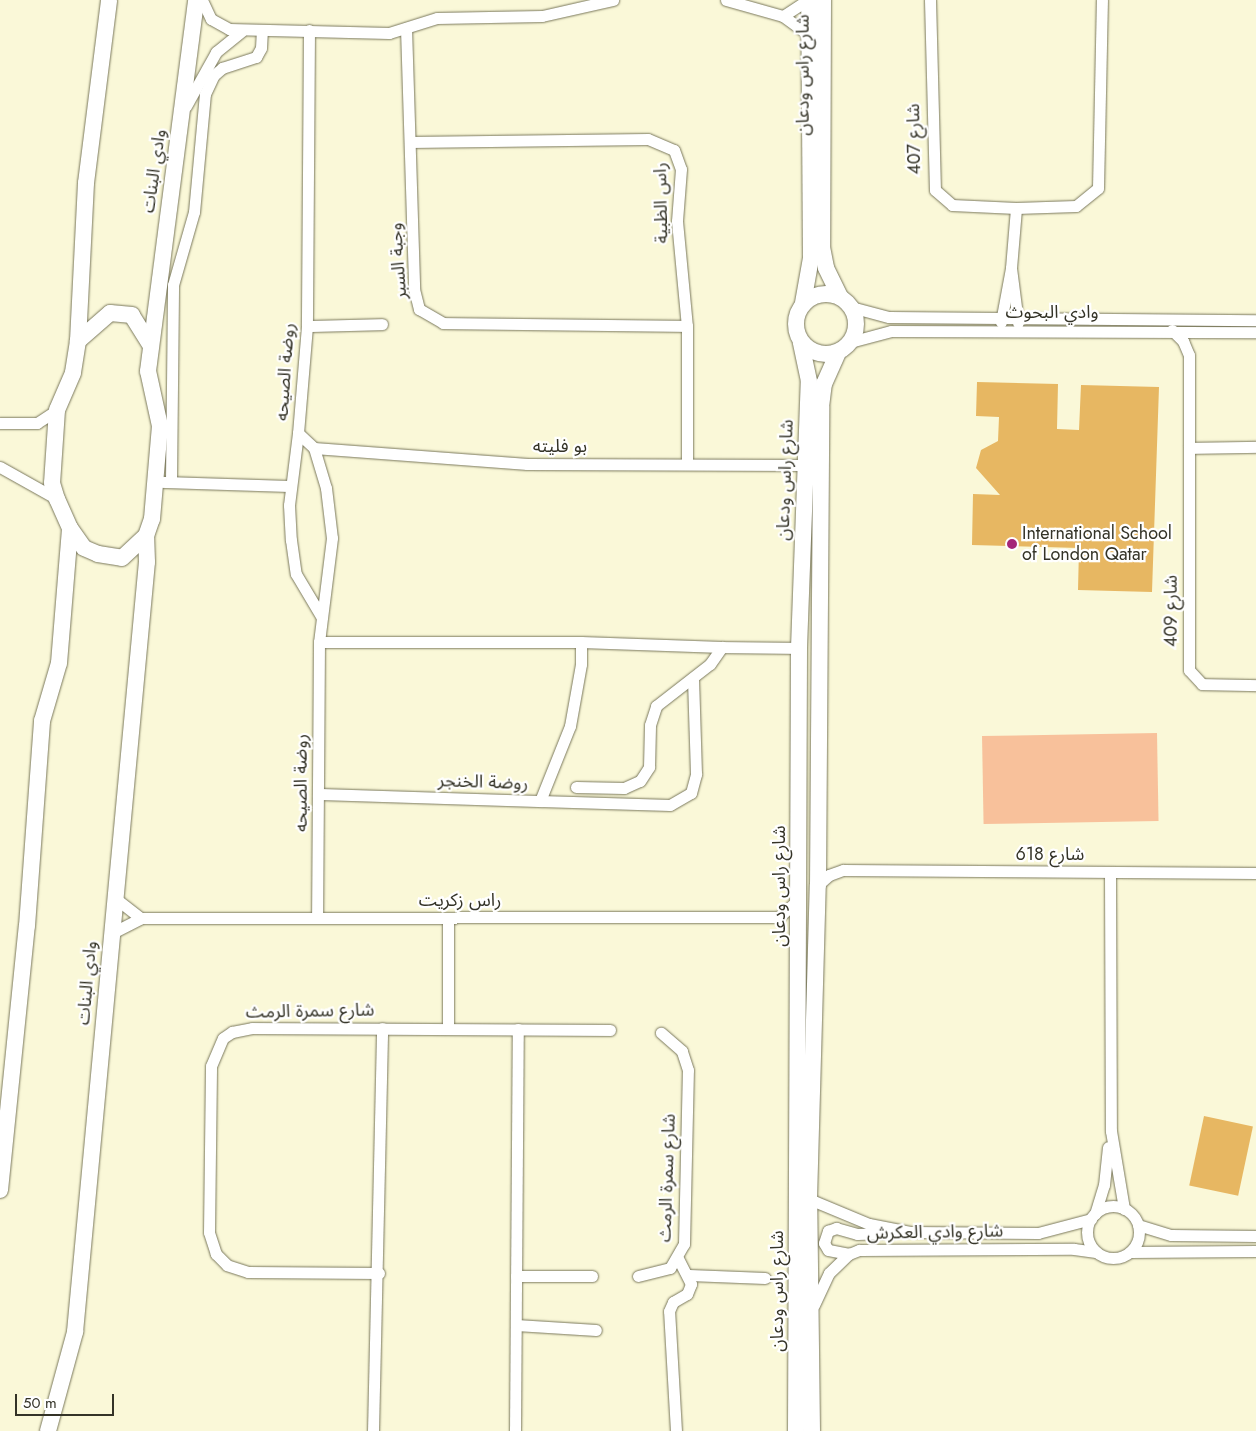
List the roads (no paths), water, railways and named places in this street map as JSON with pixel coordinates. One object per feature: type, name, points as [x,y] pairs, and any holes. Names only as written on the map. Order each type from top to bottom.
[{"type":"street","points":[[110,0],[86,183],[78,341],[73,373],[57,410],[52,475],[56,499],[70,528],[84,548],[122,558],[146,536]]},
{"type":"street","name":"وادي البنات","points":[[48,1431],[74,1332],[147,562],[146,536],[164,482],[160,426],[148,371],[196,0]]},
{"type":"street","points":[[202,0],[211,19],[218,25],[242,30],[389,33],[437,18],[542,16],[613,0]]},
{"type":"street","name":"شارع راس ودعان","points":[[726,0],[783,16],[808,34]]},
{"type":"street","name":"شارع راس ودعان","points":[[783,16],[809,0]]},
{"type":"street","name":"شارع راس ودعان","points":[[803,303],[811,258],[809,0]]},
{"type":"street","name":"شارع راس ودعان","points":[[823,0],[822,247],[826,268],[846,302]]},
{"type":"street","name":"شارع 407","points":[[930,0],[935,190],[952,205],[1016,208],[1076,206],[1089,199],[1098,188],[1102,0]]},
{"type":"street","name":"وجبة السبر","points":[[406,28],[414,289],[419,309],[426,316],[443,324],[687,326]]},
{"type":"street","points":[[181,114],[216,52],[242,30]]},
{"type":"street","points":[[262,30],[256,57],[222,68],[214,74],[205,94],[194,212],[173,285],[164,482],[292,486]]},
{"type":"street","name":"روضة الصيحه","points":[[309,30],[307,326],[298,433],[314,448],[326,488],[332,538],[319,642],[317,918]]},
{"type":"street","name":"راس الظبية","points":[[410,142],[648,139],[668,146],[678,156],[681,170],[678,241],[687,326],[687,463]]},
{"type":"street","points":[[1001,329],[1001,317],[1012,268],[1016,208]]},
{"type":"street","points":[[1012,268],[1018,329]]},
{"type":"street","points":[[821,294],[846,302],[856,321],[844,347],[818,353],[801,342],[796,318],[803,303],[821,294]]},
{"type":"street","name":"وادي البحوث","points":[[846,302],[888,317],[1256,320]]},
{"type":"street","points":[[78,341],[110,313],[132,316],[151,346]]},
{"type":"street","points":[[307,326],[382,324]]},
{"type":"street","name":"وادي البحوث","points":[[844,347],[891,331],[1018,329],[1256,332]]},
{"type":"street","points":[[1172,330],[1183,341],[1189,355]]},
{"type":"street","points":[[1189,355],[1204,331]]},
{"type":"street","name":"شارع راس ودعان","points":[[796,1431],[799,648],[809,381],[801,342]]},
{"type":"street","name":"شارع راس ودعان","points":[[812,1431],[809,1199],[818,885],[822,402],[827,372],[844,347]]},
{"type":"street","name":"شارع 409","points":[[1189,355],[1188,670],[1202,684],[1256,685]]},
{"type":"street","points":[[0,423],[37,423],[57,410]]},
{"type":"street","points":[[298,433],[292,486],[291,540],[296,574],[321,616]]},
{"type":"street","points":[[1189,448],[1256,447]]},
{"type":"street","name":"بو فليته","points":[[314,448],[527,464],[687,463],[806,465]]},
{"type":"street","points":[[0,467],[56,499]]},
{"type":"street","points":[[0,1190],[27,926],[42,721],[60,663],[70,528]]},
{"type":"street","points":[[319,642],[581,642],[799,648]]},
{"type":"street","name":"روضة الخنجر","points":[[318,794],[540,801],[570,726],[581,664],[581,642]]},
{"type":"street","points":[[576,787],[624,788],[640,781],[649,767],[650,725],[656,706],[693,678],[722,647]]},
{"type":"street","points":[[540,801],[670,805],[691,793],[696,774],[693,678]]},
{"type":"street","name":"شارع 618","points":[[818,855],[827,864],[843,870]]},
{"type":"street","name":"شارع 618","points":[[818,885],[829,874],[843,870],[1256,873]]},
{"type":"street","points":[[1110,872],[1111,1131],[1104,1185],[1087,1233],[1096,1252],[1110,1258],[1130,1252],[1256,1251]]},
{"type":"street","points":[[116,898],[141,918]]},
{"type":"street","points":[[799,900],[779,917],[799,932]]},
{"type":"street","name":"راس زكريت","points":[[112,933],[141,918],[779,917]]},
{"type":"street","points":[[448,918],[448,1028]]},
{"type":"street","name":"شارع سمرة الرمث","points":[[379,1273],[241,1271],[216,1254],[209,1232],[211,1066],[223,1038],[242,1028],[610,1030]]},
{"type":"street","points":[[373,1431],[379,1273],[382,1028]]},
{"type":"street","points":[[516,1431],[518,1029]]},
{"type":"street","name":"شارع سمرة الرمث","points":[[638,1276],[661,1272],[678,1259],[684,1244],[688,1070],[682,1051],[661,1033]]},
{"type":"street","points":[[1111,1131],[1124,1209],[1138,1224],[1171,1236],[1256,1236]]},
{"type":"street","name":"شارع وادي العكرش","points":[[809,1199],[869,1224],[911,1232],[1038,1233],[1093,1217]]},
{"type":"street","points":[[1093,1217],[1111,1207],[1124,1209]]},
{"type":"street","points":[[1130,1252],[1138,1239],[1138,1224]]},
{"type":"street","points":[[849,1254],[828,1250],[824,1243],[828,1231],[836,1228],[857,1234],[911,1232]]},
{"type":"street","name":"شارع وادي العكرش","points":[[811,1316],[823,1282],[849,1254],[874,1248],[1096,1252]]},
{"type":"street","points":[[676,1431],[669,1311],[673,1302],[690,1289],[689,1275],[678,1259]]},
{"type":"street","points":[[689,1275],[765,1278]]},
{"type":"street","points":[[516,1276],[592,1276]]},
{"type":"street","points":[[516,1325],[596,1330]]},
{"type":"place","name":"International School of London Qatar","points":[[1012,544]]}]
